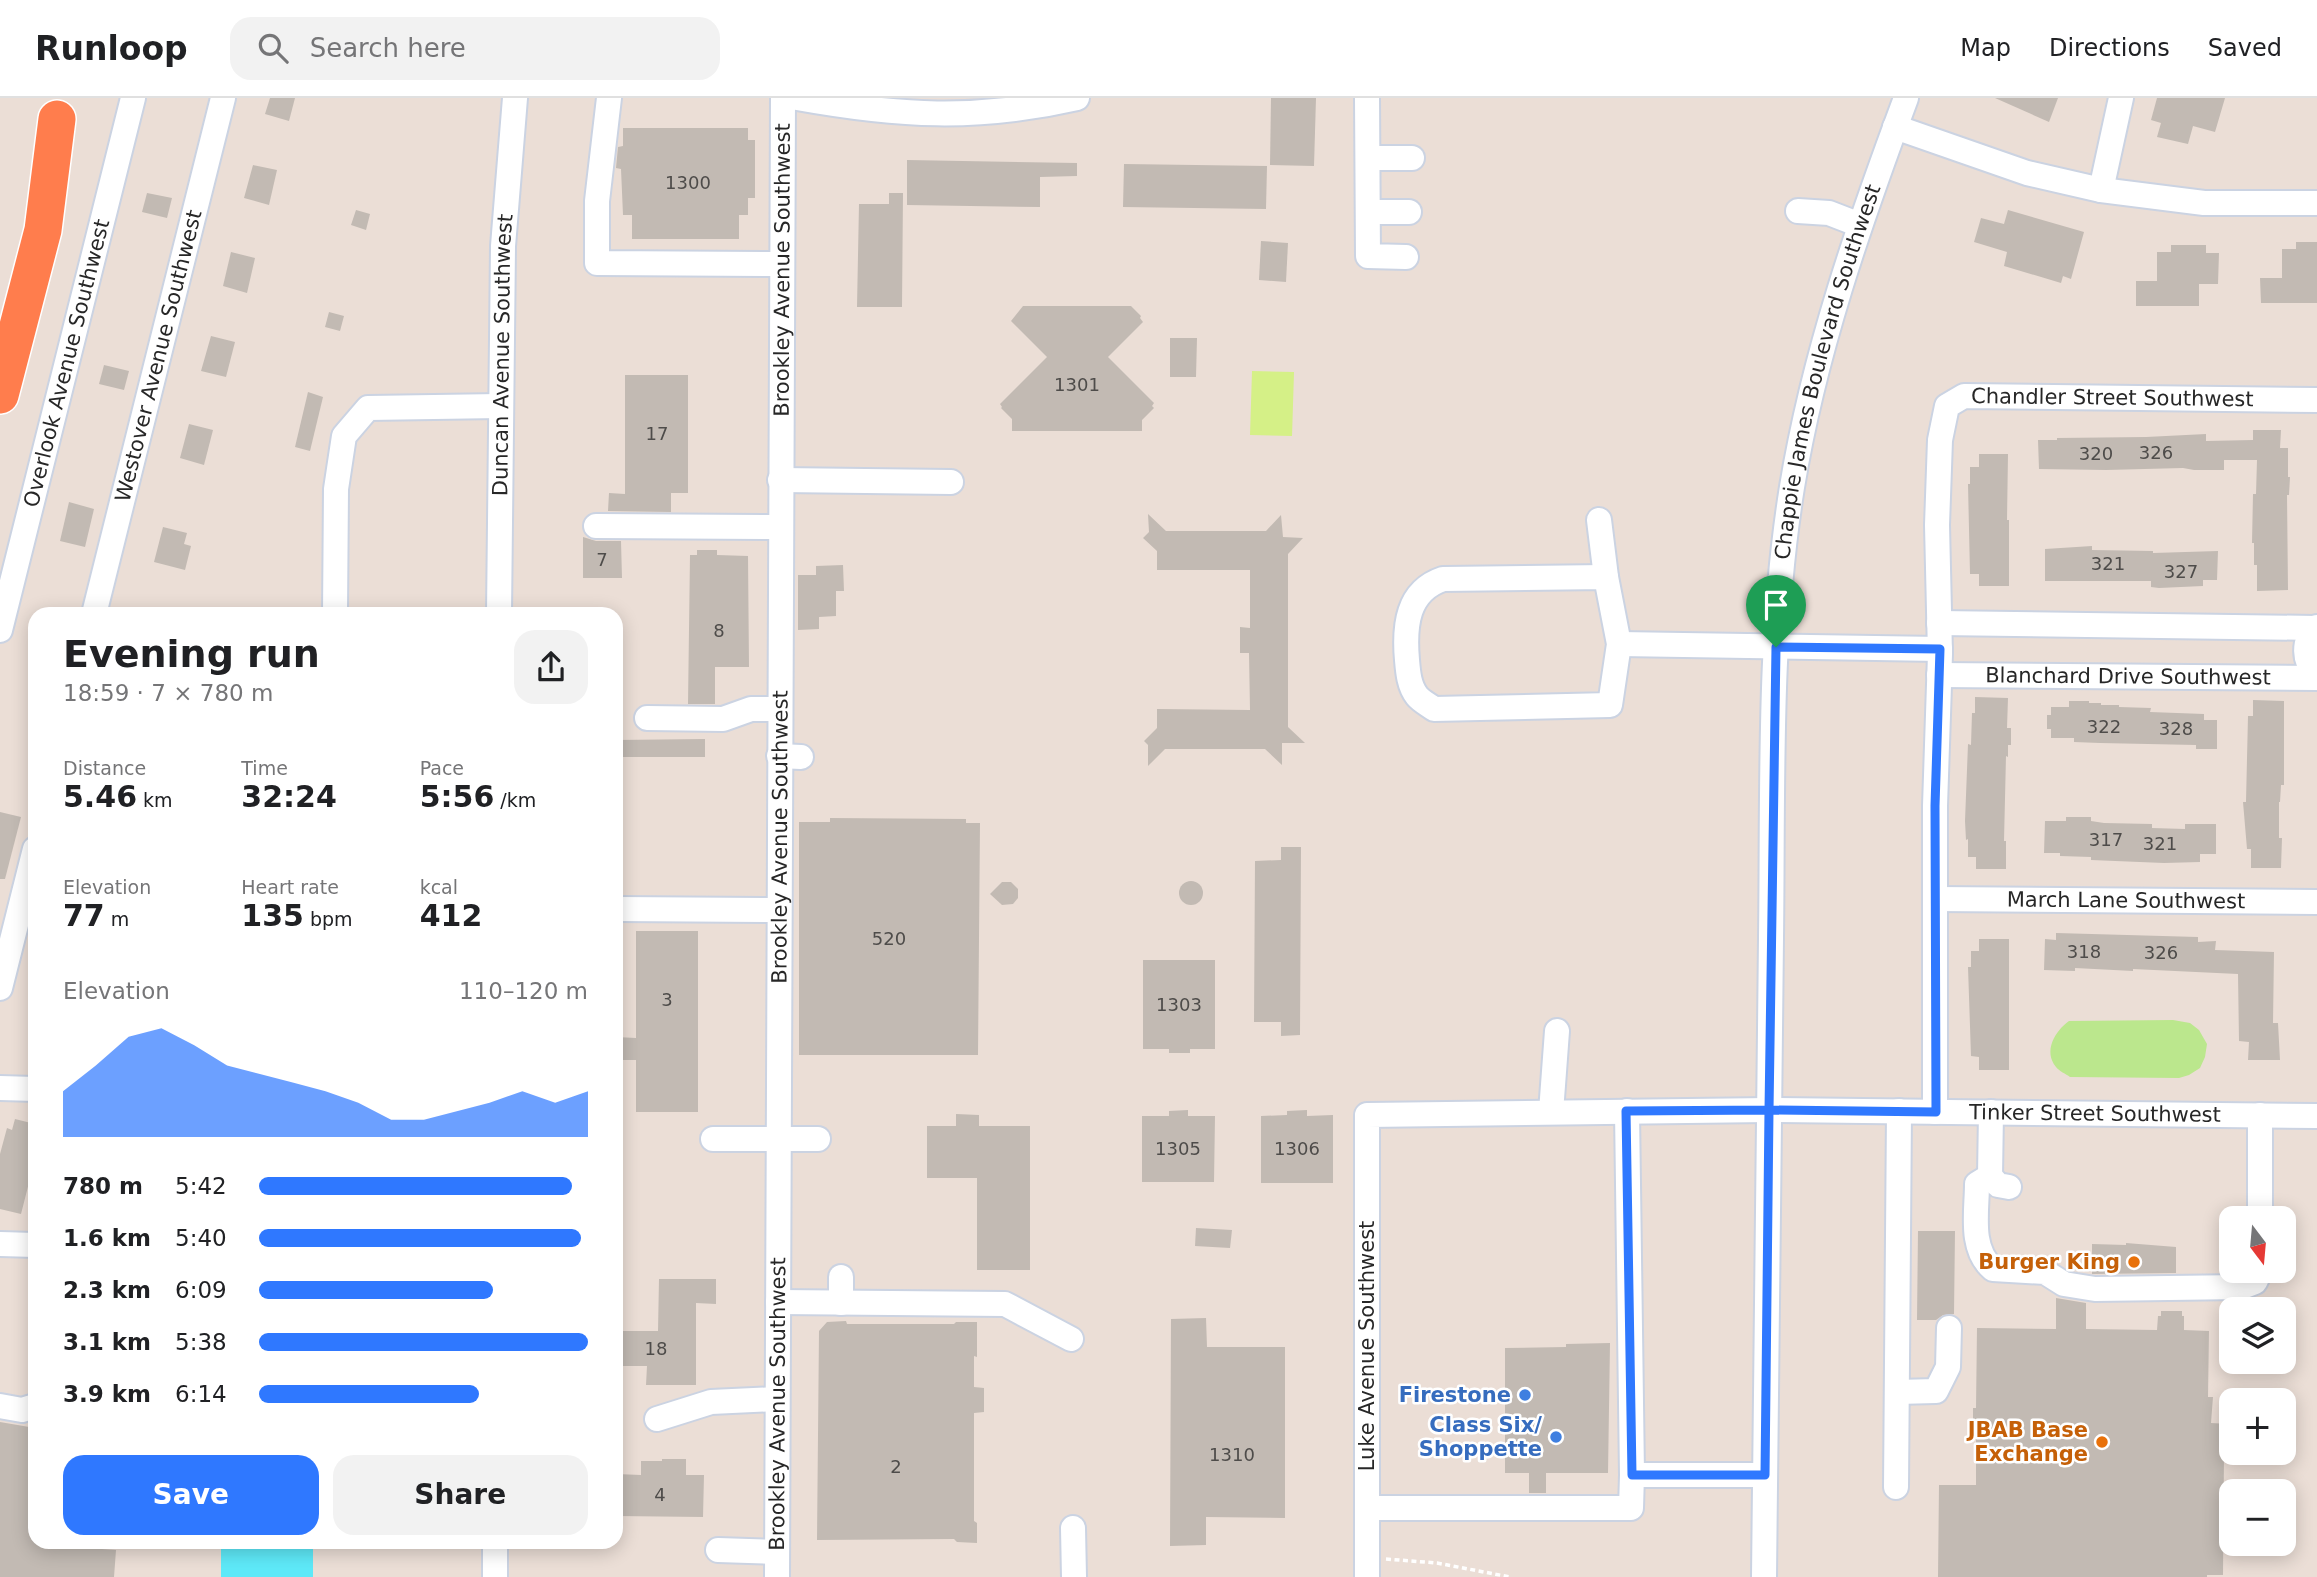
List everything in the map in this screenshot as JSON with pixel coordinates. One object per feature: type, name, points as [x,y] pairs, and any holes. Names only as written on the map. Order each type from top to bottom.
[{"type":"highway","points":[[0,304],[61,109]]},
{"type":"highway","points":[[0,395],[43,230],[61,109]]},
{"type":"street","name":"Overlook Avenue Southwest","points":[[0,630],[133,98]]},
{"type":"street","name":"Westover Avenue Southwest","points":[[96,607],[223,98]]},
{"type":"street","name":"Duncan Avenue Southwest","points":[[499,607],[503,246],[515,98]]},
{"type":"street","points":[[609,98],[597,201],[597,263],[781,264]]},
{"type":"street","name":"Brookley Avenue Southwest","points":[[777,1577],[779,911],[790,757],[779,709],[783,98]]},
{"type":"street","points":[[797,98],[876,111],[952,115],[1017,109],[1077,98]]},
{"type":"street","points":[[1367,98],[1368,256],[1406,257]]},
{"type":"street","name":"Chappie James Boulevard Southwest","points":[[1764,1577],[1776,647],[1785,535],[1802,437],[1833,312],[1860,225],[1906,98]]},
{"type":"street","points":[[2101,190],[2122,98]]},
{"type":"street","points":[[1895,127],[2027,173],[2101,190],[2204,203],[2317,203]]},
{"type":"street","points":[[1367,158],[1412,158]]},
{"type":"street","points":[[1798,211],[1829,213],[1860,225]]},
{"type":"street","points":[[1368,212],[1409,212]]},
{"type":"street","name":"Chandler Street Southwest","points":[[1936,1112],[1935,806],[1940,649],[1937,525],[1940,440],[1947,405],[1964,396],[2317,400]]},
{"type":"street","points":[[335,607],[336,489],[344,436],[368,408],[500,406]]},
{"type":"street","points":[[780,480],[951,482]]},
{"type":"street","points":[[1599,520],[1606,577],[1619,644],[1610,705],[1434,709],[1418,698],[1409,674],[1407,624],[1418,594],[1431,583],[1443,579],[1606,577]]},
{"type":"street","points":[[596,526],[780,527]]},
{"type":"street","points":[[1938,623],[2316,627]]},
{"type":"street","points":[[2316,627],[2308,637],[2306,660],[2317,677]]},
{"type":"street","points":[[1619,644],[1940,649]]},
{"type":"street","name":"Blanchard Drive Southwest","points":[[1939,675],[2317,677]]},
{"type":"street","points":[[647,718],[723,719],[751,709],[779,709]]},
{"type":"street","points":[[0,988],[28,877]]},
{"type":"street","name":"March Lane Southwest","points":[[1935,899],[2317,902]]},
{"type":"street","points":[[623,909],[779,911]]},
{"type":"street","points":[[1551,1112],[1558,1031]]},
{"type":"street","points":[[0,1088],[28,1089]]},
{"type":"street","points":[[2317,1096],[2317,1115]]},
{"type":"street","name":"Tinker Street Southwest","points":[[1367,1115],[1769,1110],[2317,1115]]},
{"type":"street","points":[[1367,1508],[1631,1508],[1626,1111]]},
{"type":"street","points":[[1896,1488],[1899,1111]]},
{"type":"street","points":[[1991,1112],[1999,1182],[1977,1184],[1977,1241],[1980,1255],[1993,1269],[2045,1272],[2064,1284],[2095,1289],[2242,1287],[2252,1283]]},
{"type":"street","name":"Luke Avenue Southwest","points":[[1367,1115],[1367,1568]]},
{"type":"street","points":[[2260,1115],[2260,1206]]},
{"type":"street","points":[[713,1139],[818,1139]]},
{"type":"street","points":[[0,1244],[28,1245]]},
{"type":"street","points":[[841,1277],[841,1303]]},
{"type":"street","points":[[778,1302],[1005,1304],[1071,1339]]},
{"type":"street","points":[[1897,1392],[1936,1391],[1948,1367],[1949,1328]]},
{"type":"street","points":[[657,1419],[711,1402],[777,1399]]},
{"type":"street","points":[[0,1406],[22,1410],[28,1408]]},
{"type":"street","points":[[1632,1475],[1765,1475]]},
{"type":"street","points":[[1073,1528],[1074,1577]]},
{"type":"street","points":[[495,1549],[495,1577]]},
{"type":"street","points":[[718,1550],[777,1552]]},
{"type":"path","points":[[1367,1568],[1437,1563],[1510,1577]]},
{"type":"green space","points":[[1252,371],[1294,372],[1292,436],[1250,435]]},
{"type":"green space","points":[[2173,1020],[2190,1023],[2199,1030],[2207,1044],[2200,1068],[2189,1075],[2179,1078],[2070,1077],[2052,1061],[2052,1042],[2059,1030],[2069,1021]]},
{"type":"water","points":[[221,1549],[313,1549],[313,1577],[221,1577]]},
{"type":"building","points":[[270,98],[295,98],[289,121],[265,114]]},
{"type":"building","points":[[1271,98],[1316,98],[1314,166],[1270,165]]},
{"type":"building","points":[[1995,98],[2058,98],[2049,122]]},
{"type":"building","points":[[2157,98],[2225,98],[2215,132],[2193,126],[2188,144],[2157,137],[2161,123],[2151,120]]},
{"type":"building","points":[[623,128],[748,128],[748,140],[755,140],[755,198],[748,198],[748,215],[739,215],[739,239],[632,239],[632,215],[623,215],[621,169],[616,168],[618,147],[623,146]]},
{"type":"building","points":[[907,160],[1077,163],[1077,176],[1040,177],[1040,207],[907,205]]},
{"type":"building","points":[[1124,164],[1267,166],[1266,209],[1123,207]]},
{"type":"building","points":[[253,165],[277,170],[269,205],[244,198]]},
{"type":"building","points":[[147,193],[172,198],[167,218],[142,212]]},
{"type":"building","points":[[889,193],[903,193],[902,307],[857,307],[859,204],[889,204]]},
{"type":"building","points":[[356,210],[370,214],[366,230],[351,225]]},
{"type":"building","points":[[2008,210],[2084,232],[2071,279],[2063,276],[2061,283],[2004,266],[2007,252],[1974,242],[1981,218],[2004,224]]},
{"type":"building","points":[[1261,241],[1288,243],[1286,282],[1259,280]]},
{"type":"building","points":[[2296,242],[2317,242],[2317,303],[2261,303],[2260,278],[2282,278],[2282,249],[2296,249]]},
{"type":"building","points":[[2171,245],[2206,245],[2206,253],[2219,253],[2218,284],[2199,284],[2199,306],[2136,306],[2136,281],[2157,281],[2157,252],[2171,252]]},
{"type":"building","points":[[231,252],[255,258],[247,293],[223,286]]},
{"type":"building","points":[[1023,306],[1131,306],[1141,316],[1143,322],[1108,357],[1154,403],[1154,408],[1142,420],[1142,431],[1012,431],[1012,419],[1000,404],[1047,357],[1011,321]]},
{"type":"building","points":[[329,312],[344,316],[340,331],[325,327]]},
{"type":"building","points":[[211,336],[235,342],[226,377],[201,371]]},
{"type":"building","points":[[1170,338],[1197,338],[1196,377],[1170,377]]},
{"type":"building","points":[[104,365],[129,371],[124,390],[99,384]]},
{"type":"building","points":[[625,375],[688,375],[688,493],[671,493],[671,512],[608,511],[609,493],[625,494]]},
{"type":"building","points":[[308,392],[323,397],[310,451],[295,447]]},
{"type":"building","points":[[189,424],[213,430],[204,465],[180,458]]},
{"type":"building","points":[[2253,430],[2281,430],[2280,448],[2288,448],[2288,590],[2257,591],[2257,565],[2254,565],[2252,543],[2257,460],[2224,460],[2224,470],[2039,469],[2038,440],[2206,434],[2206,441],[2253,440]]},
{"type":"building","points":[[1979,454],[2008,454],[2009,586],[1979,586],[1979,574],[1970,574],[1968,484],[1970,467],[1979,467]]},
{"type":"building","points":[[69,502],[94,509],[85,547],[60,541]]},
{"type":"building","points":[[1148,514],[1166,531],[1266,531],[1281,515],[1283,537],[1303,538],[1288,554],[1288,727],[1305,743],[1282,743],[1282,765],[1265,749],[1165,749],[1148,766],[1148,745],[1144,741],[1157,728],[1157,709],[1250,710],[1249,653],[1240,653],[1240,627],[1250,628],[1250,570],[1157,570],[1157,551],[1143,538],[1149,532]]},
{"type":"building","points":[[163,527],[187,533],[184,544],[191,546],[185,570],[154,562]]},
{"type":"building","points":[[583,537],[596,541],[621,541],[622,578],[583,578]]},
{"type":"building","points":[[2092,546],[2092,550],[2153,553],[2218,551],[2217,580],[2203,580],[2203,586],[2159,588],[2151,587],[2151,581],[2045,581],[2045,549]]},
{"type":"building","points":[[697,550],[717,550],[717,555],[748,556],[749,667],[715,667],[715,704],[688,704],[690,555],[697,555]]},
{"type":"building","points":[[843,565],[844,591],[836,591],[836,616],[819,617],[819,629],[798,630],[798,575],[816,575],[816,566]]},
{"type":"building","points":[[1975,697],[2008,698],[2007,728],[2011,728],[2011,745],[2008,745],[2008,757],[2006,756],[2006,869],[1976,869],[1976,857],[1968,857],[1965,821],[1968,744],[1971,745]]},
{"type":"building","points":[[2253,700],[2284,701],[2284,785],[2281,785],[2279,802],[2281,868],[2251,868],[2251,849],[2247,849],[2243,802],[2246,802],[2248,716],[2253,716]]},
{"type":"building","points":[[2069,701],[2151,708],[2150,712],[2204,714],[2204,720],[2217,720],[2217,749],[2196,749],[2196,745],[2074,742],[2074,738],[2051,738],[2051,729],[2047,729],[2047,715],[2051,715],[2051,707],[2069,707]]},
{"type":"building","points":[[705,739],[705,757],[623,757],[623,740]]},
{"type":"building","points":[[0,812],[21,817],[5,879],[0,879]]},
{"type":"building","points":[[2066,817],[2091,817],[2091,821],[2104,823],[2152,824],[2152,828],[2185,829],[2185,824],[2216,824],[2216,854],[2200,854],[2200,862],[2164,863],[2091,860],[2091,857],[2044,853],[2045,821],[2066,821]]},
{"type":"building","points":[[830,818],[966,819],[966,823],[980,823],[978,1055],[799,1055],[799,822],[830,822]]},
{"type":"building","points":[[1281,847],[1301,847],[1300,1035],[1281,1036],[1281,1022],[1254,1022],[1255,861],[1281,860]]},
{"type":"building","points":[[1191,881],[1202,888],[1203,893],[1196,904],[1191,905],[1180,898],[1179,893],[1186,882]]},
{"type":"building","points":[[1002,882],[1011,882],[1018,889],[1018,898],[1013,904],[1002,905],[990,894]]},
{"type":"building","points":[[636,931],[698,931],[698,1112],[636,1112],[636,1060],[623,1060],[623,1037],[636,1038]]},
{"type":"building","points":[[2056,933],[2198,937],[2198,942],[2216,941],[2215,950],[2274,952],[2273,1023],[2278,1023],[2280,1060],[2248,1060],[2249,1042],[2239,1041],[2238,974],[2133,969],[2044,970],[2045,939],[2056,940]]},
{"type":"building","points":[[1979,939],[2009,939],[2009,1070],[1979,1070],[1979,1057],[1971,1056],[1968,967],[1971,967],[1971,951],[1979,951]]},
{"type":"building","points":[[1143,960],[1215,960],[1215,1049],[1190,1049],[1190,1053],[1169,1053],[1169,1049],[1143,1049]]},
{"type":"building","points":[[1188,1110],[1188,1116],[1215,1116],[1214,1182],[1142,1182],[1142,1116],[1169,1116],[1169,1111]]},
{"type":"building","points":[[1307,1110],[1307,1116],[1333,1115],[1333,1183],[1261,1183],[1261,1116],[1287,1115],[1287,1111]]},
{"type":"building","points":[[956,1114],[979,1115],[979,1126],[1030,1126],[1030,1270],[977,1270],[977,1178],[927,1178],[927,1126],[956,1126]]},
{"type":"building","points":[[15,1119],[28,1122],[28,1186],[21,1214],[0,1209],[0,1154],[7,1128],[12,1130]]},
{"type":"building","points":[[1196,1228],[1232,1230],[1230,1248],[1195,1246]]},
{"type":"building","points":[[1918,1231],[1955,1231],[1954,1314],[1943,1315],[1936,1320],[1917,1320]]},
{"type":"building","name":"Burger King","points":[[2126,1243],[2176,1247],[2176,1273],[2092,1274],[2092,1244]]},
{"type":"building","points":[[659,1279],[716,1279],[716,1304],[696,1303],[696,1385],[646,1385],[647,1366],[623,1366],[623,1331],[658,1331]]},
{"type":"building","name":"JBAB Base Exchange","points":[[2056,1298],[2086,1303],[2086,1329],[2157,1330],[2161,1311],[2182,1311],[2184,1330],[2209,1331],[2208,1397],[2213,1397],[2211,1423],[2219,1423],[2219,1465],[2224,1465],[2224,1479],[2219,1479],[2219,1556],[2223,1556],[2223,1575],[1938,1577],[1939,1485],[1976,1485],[1976,1431],[1973,1431],[1973,1408],[1976,1408],[1977,1328],[2056,1329]]},
{"type":"building","points":[[1206,1318],[1207,1347],[1285,1347],[1285,1518],[1206,1517],[1206,1545],[1170,1546],[1171,1319]]},
{"type":"building","points":[[846,1321],[847,1324],[977,1322],[974,1387],[984,1388],[984,1412],[974,1413],[974,1521],[977,1523],[977,1543],[957,1542],[954,1539],[817,1540],[819,1331],[827,1322]]},
{"type":"building","name":"Class Six/ Shoppette","points":[[1610,1343],[1608,1473],[1546,1473],[1546,1493],[1529,1493],[1529,1473],[1505,1473],[1505,1348]]},
{"type":"building","points":[[0,1422],[28,1427],[28,1549],[116,1550],[114,1577],[0,1577]]},
{"type":"building","points":[[686,1459],[686,1475],[704,1475],[703,1517],[623,1516],[623,1474],[641,1475],[641,1461]]},
{"type":"place","name":"Burger King","points":[[2134,1262]]},
{"type":"place","name":"Firestone","points":[[1525,1395]]},
{"type":"place","name":"Class Six/ Shoppette","points":[[1556,1437]]},
{"type":"place","name":"JBAB Base Exchange","points":[[2102,1442]]},
{"type":"route","points":[[1776,647],[1769,1110],[1626,1111],[1632,1475],[1765,1475],[1769,1110],[1936,1112],[1935,806],[1940,649],[1776,647]]}]
